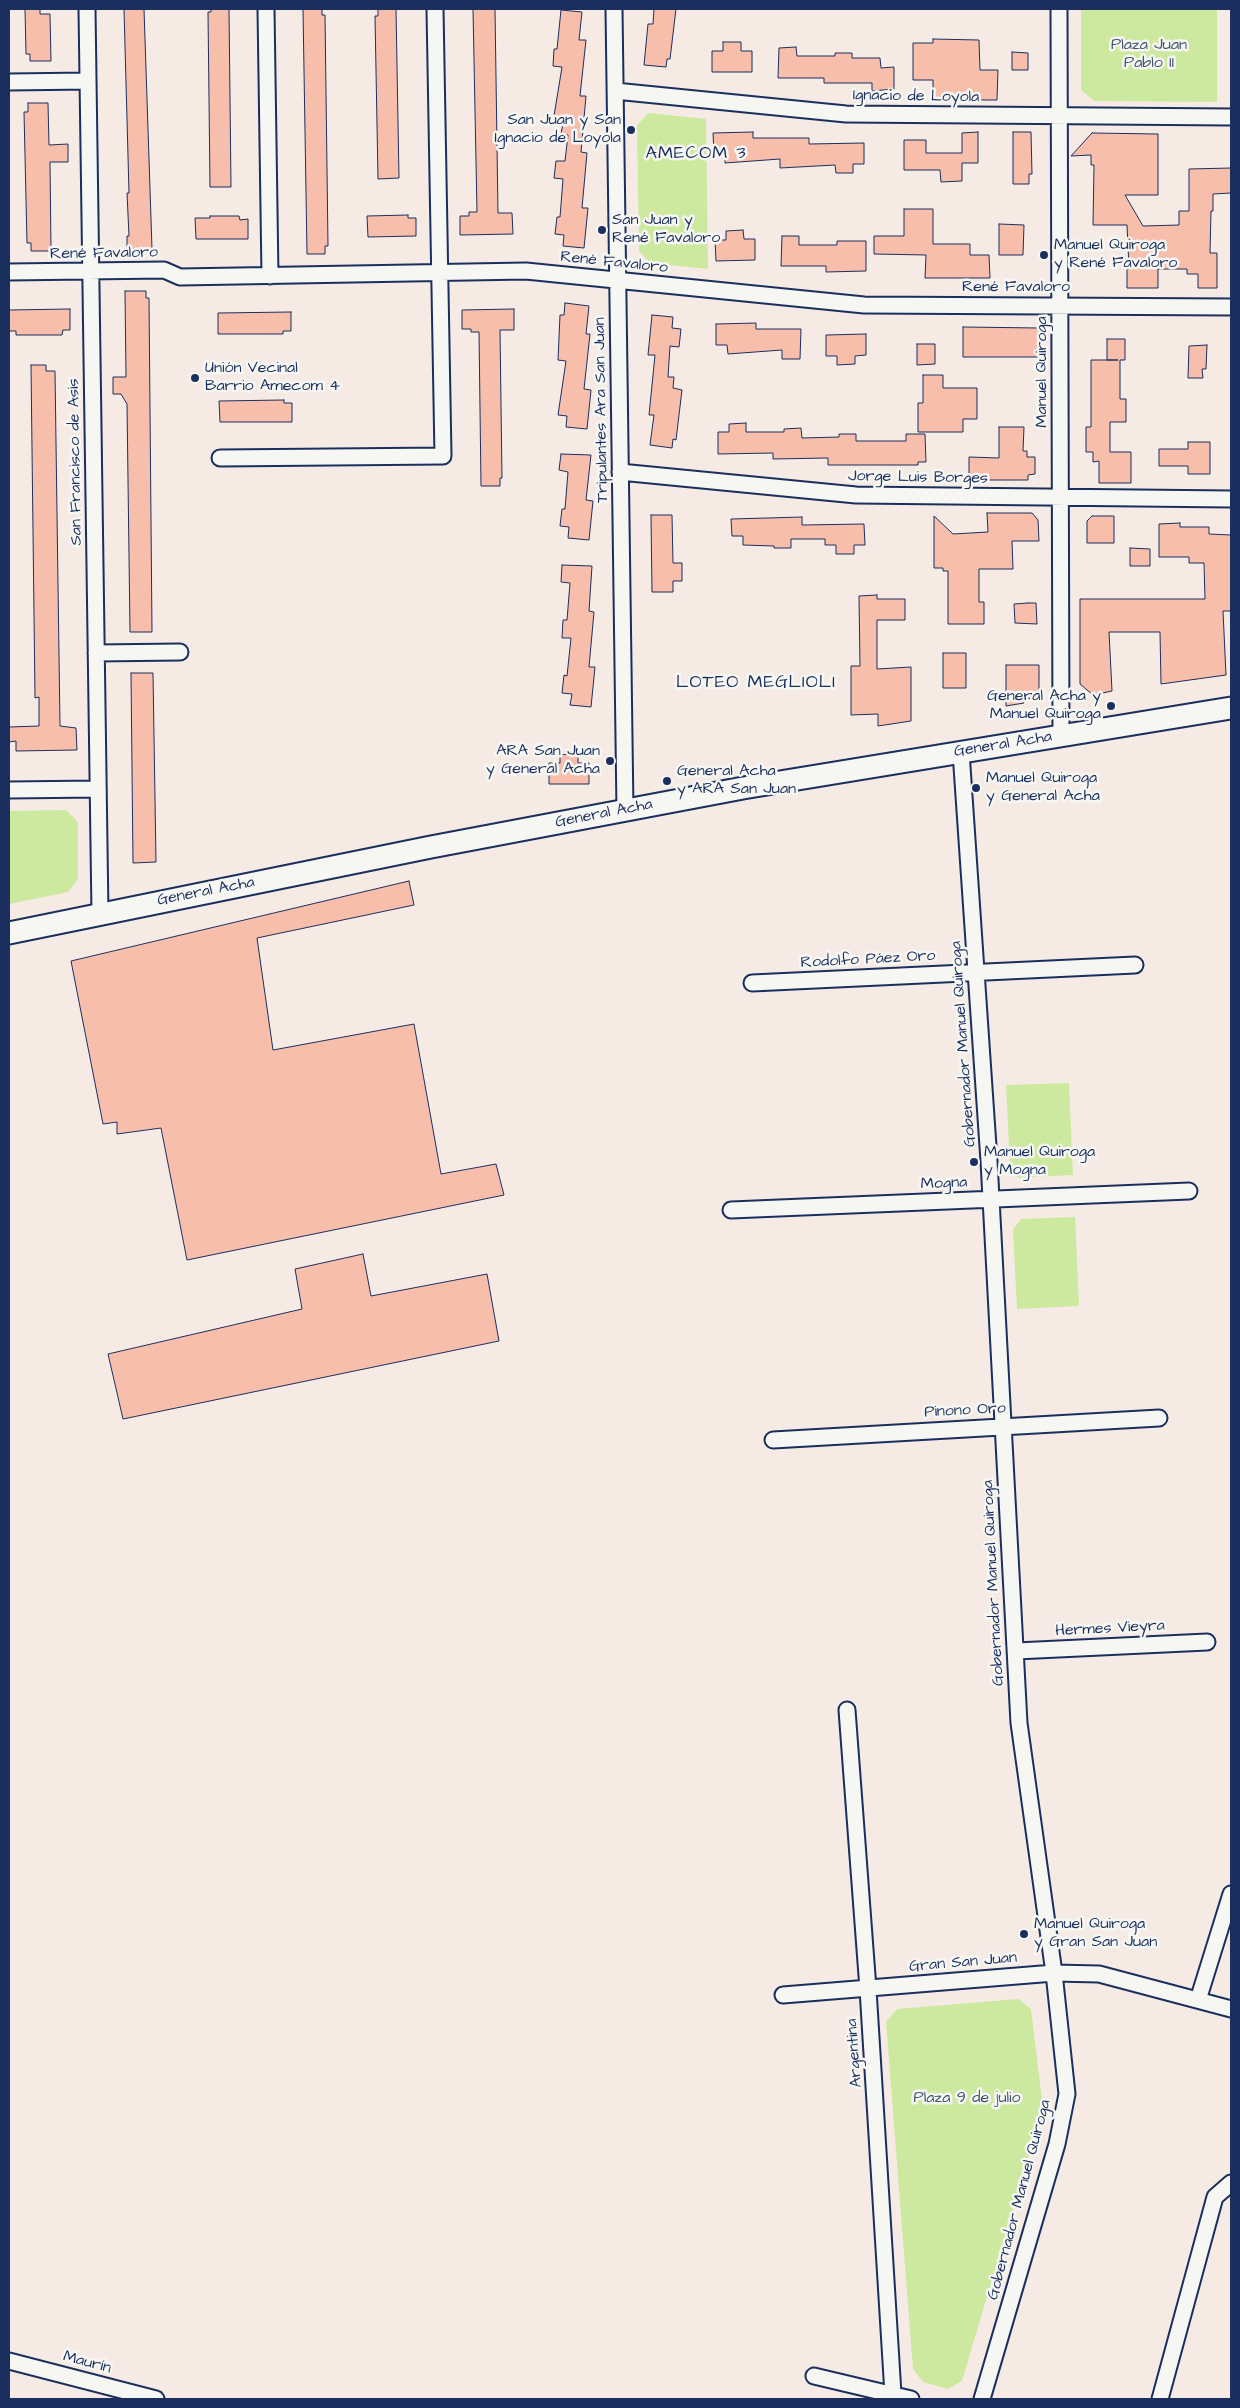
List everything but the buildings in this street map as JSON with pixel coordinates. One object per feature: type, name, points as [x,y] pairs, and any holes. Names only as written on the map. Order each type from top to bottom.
[{"type":"main road","name":"General Acha","points":[[9,933],[744,788],[1231,708]]},
{"type":"street","name":"San Francisco de Asis","points":[[87,9],[100,914]]},
{"type":"street","points":[[266,9],[270,276]]},
{"type":"street","points":[[220,458],[443,456],[435,9]]},
{"type":"street","name":"Tripulantes Ara San Juan","points":[[614,9],[625,810]]},
{"type":"street","name":"Manuel Quiroga","points":[[1059,9],[1061,735]]},
{"type":"street","points":[[9,82],[88,81]]},
{"type":"street","name":"Ignacio de Loyola","points":[[615,91],[846,114],[1224,117]]},
{"type":"street","name":"René Favaloro","points":[[9,272],[164,270],[180,277],[526,271],[864,305],[1224,307]]},
{"type":"street","name":"Jorge Luis Borges","points":[[620,472],[856,496],[1224,499]]},
{"type":"street","points":[[96,653],[180,652]]},
{"type":"street","name":"Gobernador Manuel Quiroga","points":[[961,752],[991,1200],[1019,1722],[1054,1973],[1067,2094],[1057,2144],[982,2399]]},
{"type":"street","points":[[9,790],[98,789]]},
{"type":"street","name":"Rodolfo Páez Oro","points":[[752,983],[1135,965]]},
{"type":"street","name":"Mogna","points":[[731,1210],[1189,1192]]},
{"type":"street","name":"Pinono Oro","points":[[773,1440],[1159,1418]]},
{"type":"street","name":"Hermes Vieyra","points":[[1016,1651],[1207,1642]]},
{"type":"street","name":"Argentina","points":[[847,1710],[868,1989],[893,2394]]},
{"type":"street","points":[[1198,2000],[1231,1894]]},
{"type":"street","name":"Gran San Juan","points":[[783,1995],[1054,1973],[1099,1974],[1231,2009]]},
{"type":"street","points":[[1160,2399],[1215,2197],[1231,2183]]},
{"type":"street","name":"Maurín","points":[[9,2361],[156,2399]]},
{"type":"street","points":[[814,2376],[911,2399]]},
{"type":"green space","name":"Plaza Juan Pablo II","points":[[1081,9],[1217,9],[1217,102],[1094,101],[1081,90]]},
{"type":"green space","points":[[649,113],[706,119],[708,269],[650,263],[639,251],[637,125]]},
{"type":"green space","points":[[66,810],[78,822],[78,879],[68,892],[9,904],[9,811]]},
{"type":"green space","points":[[1069,1083],[1073,1175],[1017,1178],[1010,1169],[1006,1085]]},
{"type":"green space","points":[[1075,1217],[1079,1306],[1017,1309],[1013,1229],[1021,1219]]},
{"type":"green space","name":"Plaza 9 de julio","points":[[1018,1999],[1031,2009],[1043,2108],[962,2381],[948,2389],[923,2382],[913,2369],[886,2022],[897,2009]]},
{"type":"place","name":"San Juan y San Ignacio de Loyola","points":[[631,130]]},
{"type":"place","name":"San Juan y René Favaloro","points":[[602,230]]},
{"type":"place","name":"Manuel Quiroga y René Favaloro","points":[[1044,255]]},
{"type":"place","name":"Unión Vecinal Barrio Amecom 4","points":[[195,378]]},
{"type":"place","name":"General Acha y Manuel Quiroga","points":[[1111,706]]},
{"type":"place","name":"ARA San Juan y General Acha","points":[[610,761]]},
{"type":"place","name":"General Acha y ARA San Juan","points":[[667,781]]},
{"type":"place","name":"Manuel Quiroga y General Acha","points":[[976,788]]},
{"type":"place","name":"Manuel Quiroga y Mogna","points":[[974,1162]]},
{"type":"place","name":"Manuel Quiroga y Gran San Juan","points":[[1024,1934]]},
{"type":"district","name":"AMECOM 3","points":[[696,154]]},
{"type":"district","name":"LOTEO MEGLIOLI","points":[[756,683]]}]
